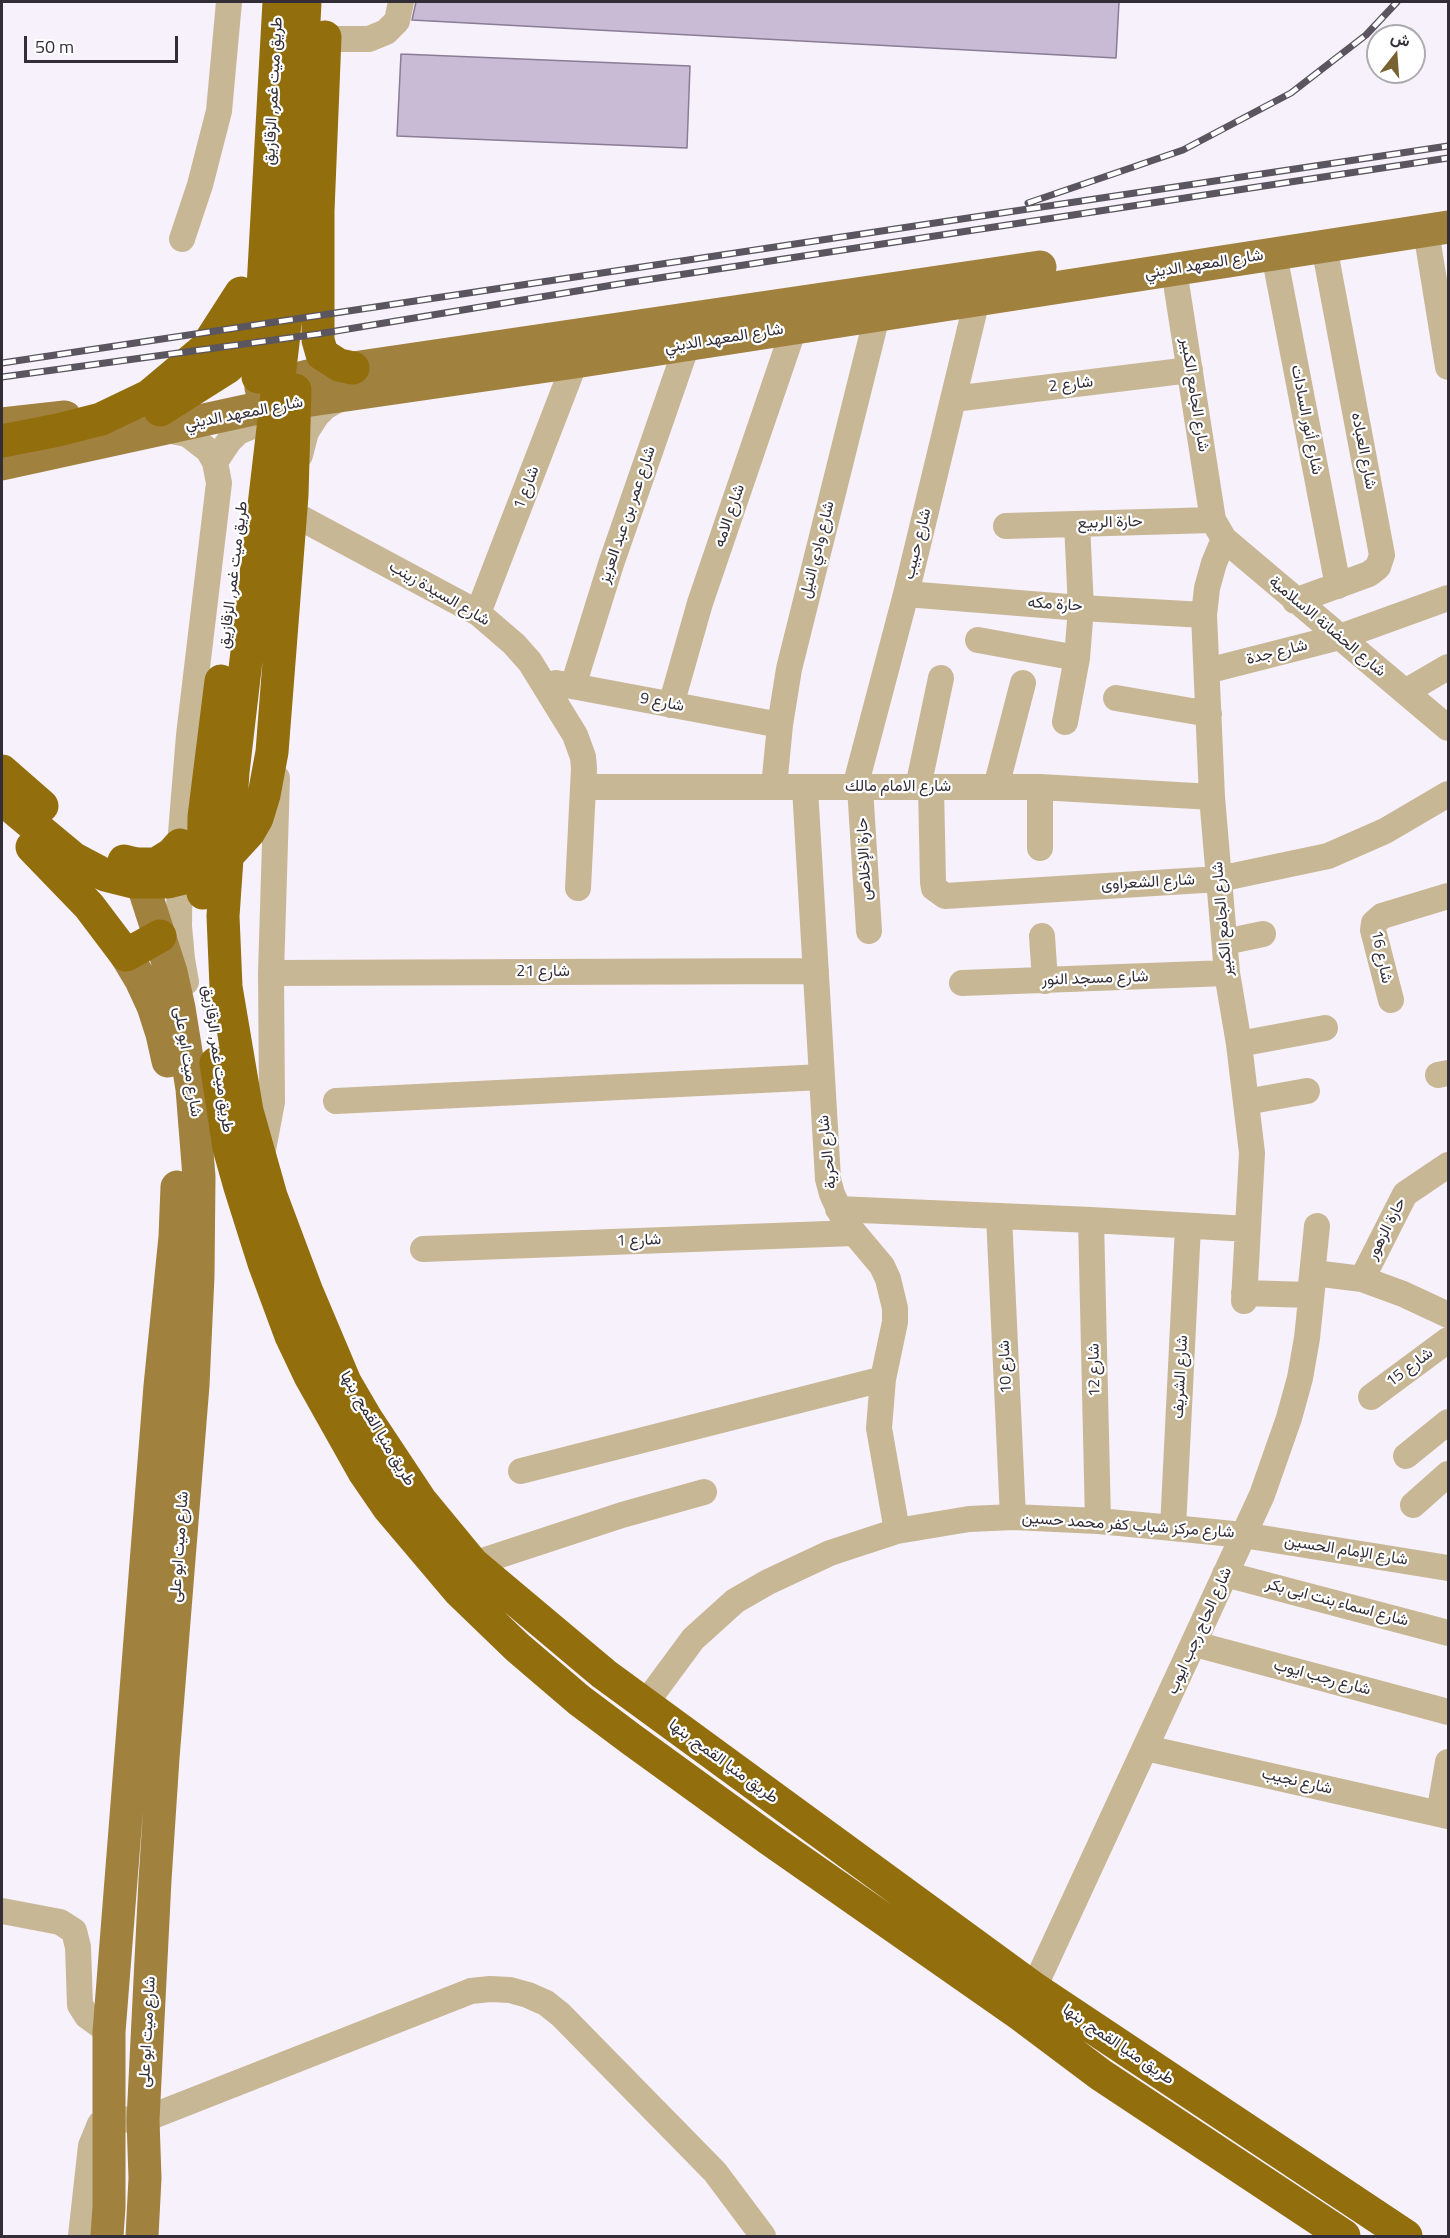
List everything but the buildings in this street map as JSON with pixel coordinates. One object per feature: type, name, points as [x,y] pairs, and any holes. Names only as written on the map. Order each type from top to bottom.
[{"type":"highway","name":"طريق ميت غمر, الزقازيق","points":[[163,420],[222,373],[233,360],[240,344],[260,127],[263,2]]},
{"type":"highway","name":"طريق ميت غمر, الزقازيق","points":[[230,1148],[205,986],[204,817],[257,392],[279,2]]},
{"type":"highway","name":"طريق ميت غمر, الزقازيق","points":[[247,1111],[226,987],[224,875],[233,772],[284,334],[295,199],[305,2]]},
{"type":"highway","points":[[328,2],[318,211],[318,340],[322,354],[339,365],[348,382]]},
{"type":"highway","points":[[2,441],[101,419],[149,396],[205,349],[246,284],[258,246],[269,182]]},
{"type":"highway","points":[[2,799],[73,858],[105,876],[133,882],[168,882],[200,874],[227,856],[249,832],[257,818],[272,752],[292,495],[295,436],[295,331],[289,268]]},
{"type":"highway","points":[[2,771],[86,843],[119,860],[148,865],[164,860],[180,845]]},
{"type":"highway","points":[[2,820],[56,870],[89,906],[126,955],[160,936]]},
{"type":"highway","name":"طريق منيا القمح, بنها","points":[[247,1111],[271,1196],[307,1292],[345,1382],[421,1501],[473,1564],[604,1674],[1028,2002],[1101,2075],[1344,2236]]},
{"type":"highway","name":"طريق منيا القمح, بنها","points":[[230,1148],[249,1217],[291,1336],[310,1376],[388,1507],[460,1592],[517,1647],[579,1700],[769,1839],[1028,2002],[1121,2047],[1406,2236]]},
{"type":"highway","points":[[579,1700],[604,1674]]},
{"type":"highway","points":[[1101,2075],[1121,2047]]},
{"type":"main road","name":"شارع المعهد الديني","points":[[348,382],[1363,230],[1449,207]]},
{"type":"main road","name":"شارع المعهد الديني","points":[[2,464],[163,420],[236,395],[308,376],[348,382],[575,362],[1324,246],[1363,230],[1438,229]]},
{"type":"main road","name":"شارع المعهد الديني","points":[[2,424],[48,418],[163,420]]},
{"type":"main road","name":"شارع ميت ابو على","points":[[136,864],[160,936],[179,1008],[192,1089],[199,1176],[193,1385],[163,1758],[143,2120],[145,2178],[142,2236]]},
{"type":"main road","name":"شارع ميت ابو على","points":[[108,2236],[109,2032],[176,1204],[176,1142],[168,1062],[153,1006],[126,955]]},
{"type":"street","points":[[182,239],[200,185],[219,111],[229,2]]},
{"type":"street","points":[[325,39],[369,39],[386,32],[397,21],[401,2]]},
{"type":"street","points":[[1438,229],[1449,367]]},
{"type":"street","name":"شارع العباده","points":[[1295,601],[1369,574],[1378,567],[1382,555],[1324,246]]},
{"type":"street","name":"شارع أنور السادات","points":[[1274,254],[1338,586]]},
{"type":"street","name":"شارع الجامع الكبير","points":[[1174,270],[1219,529],[1204,615],[1212,797],[1227,973],[1239,1044],[1252,1153],[1244,1297],[1310,1290]]},
{"type":"street","name":"شارع حبيب","points":[[858,787],[977,300]]},
{"type":"street","name":"شارع وادي النيل","points":[[774,787],[780,725],[789,669],[877,316]]},
{"type":"street","name":"شارع الامه","points":[[671,705],[700,603],[794,328]]},
{"type":"street","name":"شارع عمر بن عبد العزيز","points":[[573,686],[611,564],[687,345]]},
{"type":"street","name":"شارع 1","points":[[478,614],[575,362]]},
{"type":"street","name":"شارع 2","points":[[953,399],[1190,370]]},
{"type":"street","points":[[261,1160],[272,1102],[271,973],[286,510],[306,432],[317,415],[348,382]]},
{"type":"street","points":[[163,420],[199,441],[208,450],[215,462],[219,483],[189,735],[180,845],[179,926],[182,959],[215,1124],[222,1179],[249,1217]]},
{"type":"street","points":[[215,462],[238,432],[260,423],[284,423],[306,432]]},
{"type":"street","name":"شارع السيدة زينب","points":[[286,510],[478,614],[514,644],[543,681],[579,746],[584,768],[578,888]]},
{"type":"street","points":[[1065,722],[1077,658],[1081,608],[1077,524]]},
{"type":"street","name":"حارة الربيع","points":[[1006,526],[1077,524],[1219,529]]},
{"type":"street","name":"شارع الحضانة الاسلامية","points":[[1219,529],[1295,601],[1449,728]]},
{"type":"street","name":"حارة مكه","points":[[906,594],[1204,615]]},
{"type":"street","name":"شارع جدة","points":[[1207,671],[1340,637],[1449,598]]},
{"type":"street","points":[[978,640],[1077,658]]},
{"type":"street","points":[[1405,692],[1449,667]]},
{"type":"street","points":[[924,787],[941,678]]},
{"type":"street","name":"شارع 9","points":[[543,681],[780,725]]},
{"type":"street","points":[[996,787],[1023,682]]},
{"type":"street","points":[[1116,698],[1209,714]]},
{"type":"street","name":"شارع الامام مالك","points":[[584,787],[1040,787],[1212,797]]},
{"type":"street","name":"حارة الإخلاص","points":[[858,787],[869,931]]},
{"type":"street","name":"شارع الشعراوى","points":[[924,787],[933,882],[938,893],[945,896],[1219,879],[1328,856],[1385,831],[1449,794]]},
{"type":"street","points":[[1040,787],[1040,848]]},
{"type":"street","name":"شارع الحرية","points":[[805,788],[828,1179],[838,1209],[854,1233],[882,1266],[892,1294],[895,1322],[883,1379],[879,1428],[897,1532]]},
{"type":"street","name":"شارع 16","points":[[1391,1000],[1373,930],[1374,923],[1382,916],[1449,896]]},
{"type":"street","points":[[1225,942],[1263,934]]},
{"type":"street","points":[[1042,936],[1045,981]]},
{"type":"street","name":"شارع 21","points":[[271,973],[816,971]]},
{"type":"street","name":"شارع مسجد النور","points":[[962,983],[1227,973]]},
{"type":"street","points":[[1239,1044],[1325,1028]]},
{"type":"street","points":[[336,1101],[822,1077]]},
{"type":"street","points":[[1246,1102],[1307,1091]]},
{"type":"street","name":"حارة الزهور","points":[[1362,1279],[1405,1194],[1449,1165]]},
{"type":"street","points":[[838,1209],[1248,1229]]},
{"type":"street","name":"شارع 10","points":[[999,1216],[1013,1517]]},
{"type":"street","name":"شارع 12","points":[[1091,1220],[1098,1521]]},
{"type":"street","name":"شارع الشريف","points":[[1173,1528],[1188,1226]]},
{"type":"street","name":"شارع الحاج رجب ايوب","points":[[1028,2002],[1262,1495],[1289,1418],[1300,1378],[1307,1338],[1317,1226]]},
{"type":"street","name":"شارع 1","points":[[423,1249],[854,1233]]},
{"type":"street","points":[[1310,1290],[1312,1280],[1322,1274],[1362,1279],[1403,1294],[1449,1315]]},
{"type":"street","name":"شارع 15","points":[[1371,1397],[1449,1340]]},
{"type":"street","points":[[521,1471],[883,1379]]},
{"type":"street","points":[[1406,1456],[1449,1422]]},
{"type":"street","points":[[1413,1505],[1449,1474]]},
{"type":"street","points":[[473,1564],[622,1515],[704,1492]]},
{"type":"street","name":"شارع مركز شباب كفر محمد حسين","points":[[645,1704],[693,1639],[735,1601],[768,1582],[830,1553],[897,1532],[969,1519],[1013,1517],[1098,1521],[1243,1535]]},
{"type":"street","name":"شارع الإمام الحسين","points":[[1243,1535],[1449,1568]]},
{"type":"street","name":"شارع اسماء بنت ابى بكر","points":[[1225,1574],[1449,1632]]},
{"type":"street","name":"شارع رجب ايوب","points":[[1195,1644],[1449,1712]]},
{"type":"street","name":"شارع نجيب","points":[[1146,1748],[1444,1815]]},
{"type":"street","points":[[1444,1815],[1449,1762]]},
{"type":"street","points":[[2,1911],[60,1922],[74,1931],[78,1947],[80,2005],[87,2016],[109,2032]]},
{"type":"street","points":[[81,2236],[91,2146],[100,2124],[110,2119],[143,2120],[471,1991],[490,1989],[510,1990],[528,1995],[546,2003],[561,2015],[715,2172],[763,2236]]},
{"type":"railway","points":[[1028,203],[1183,150],[1291,93],[1366,35],[1397,2]]},
{"type":"railway","points":[[2,363],[1448,146]]},
{"type":"railway","points":[[2,377],[318,334],[619,284],[1448,158]]}]
